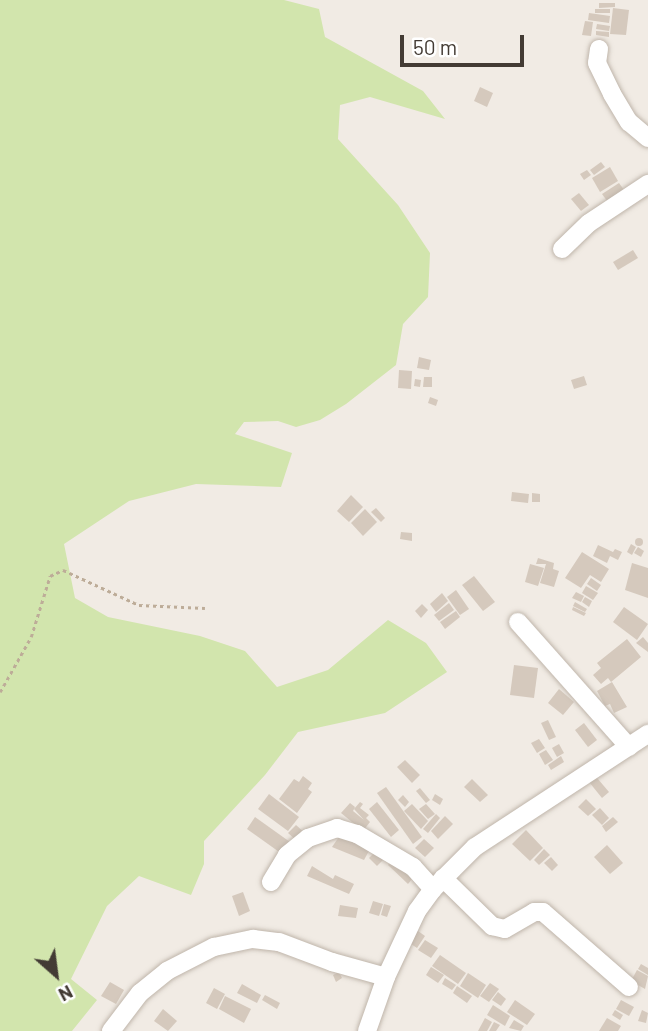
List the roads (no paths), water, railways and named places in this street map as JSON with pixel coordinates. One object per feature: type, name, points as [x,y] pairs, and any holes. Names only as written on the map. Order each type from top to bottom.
[{"type":"street","points":[[598,49],[597,63],[612,94],[629,121],[648,138]]},
{"type":"street","points":[[562,249],[589,223],[648,184]]},
{"type":"street","points":[[518,622],[629,747]]},
{"type":"street","points":[[367,1031],[386,977],[416,911],[438,883],[475,847],[648,734]]},
{"type":"street","points":[[271,882],[287,855],[297,846],[315,835],[337,828],[357,834],[438,883],[492,926],[505,929],[534,912],[543,912],[629,987]]},
{"type":"street","points":[[111,1031],[140,993],[167,971],[214,947],[253,939],[279,942],[304,953],[386,977]]}]
